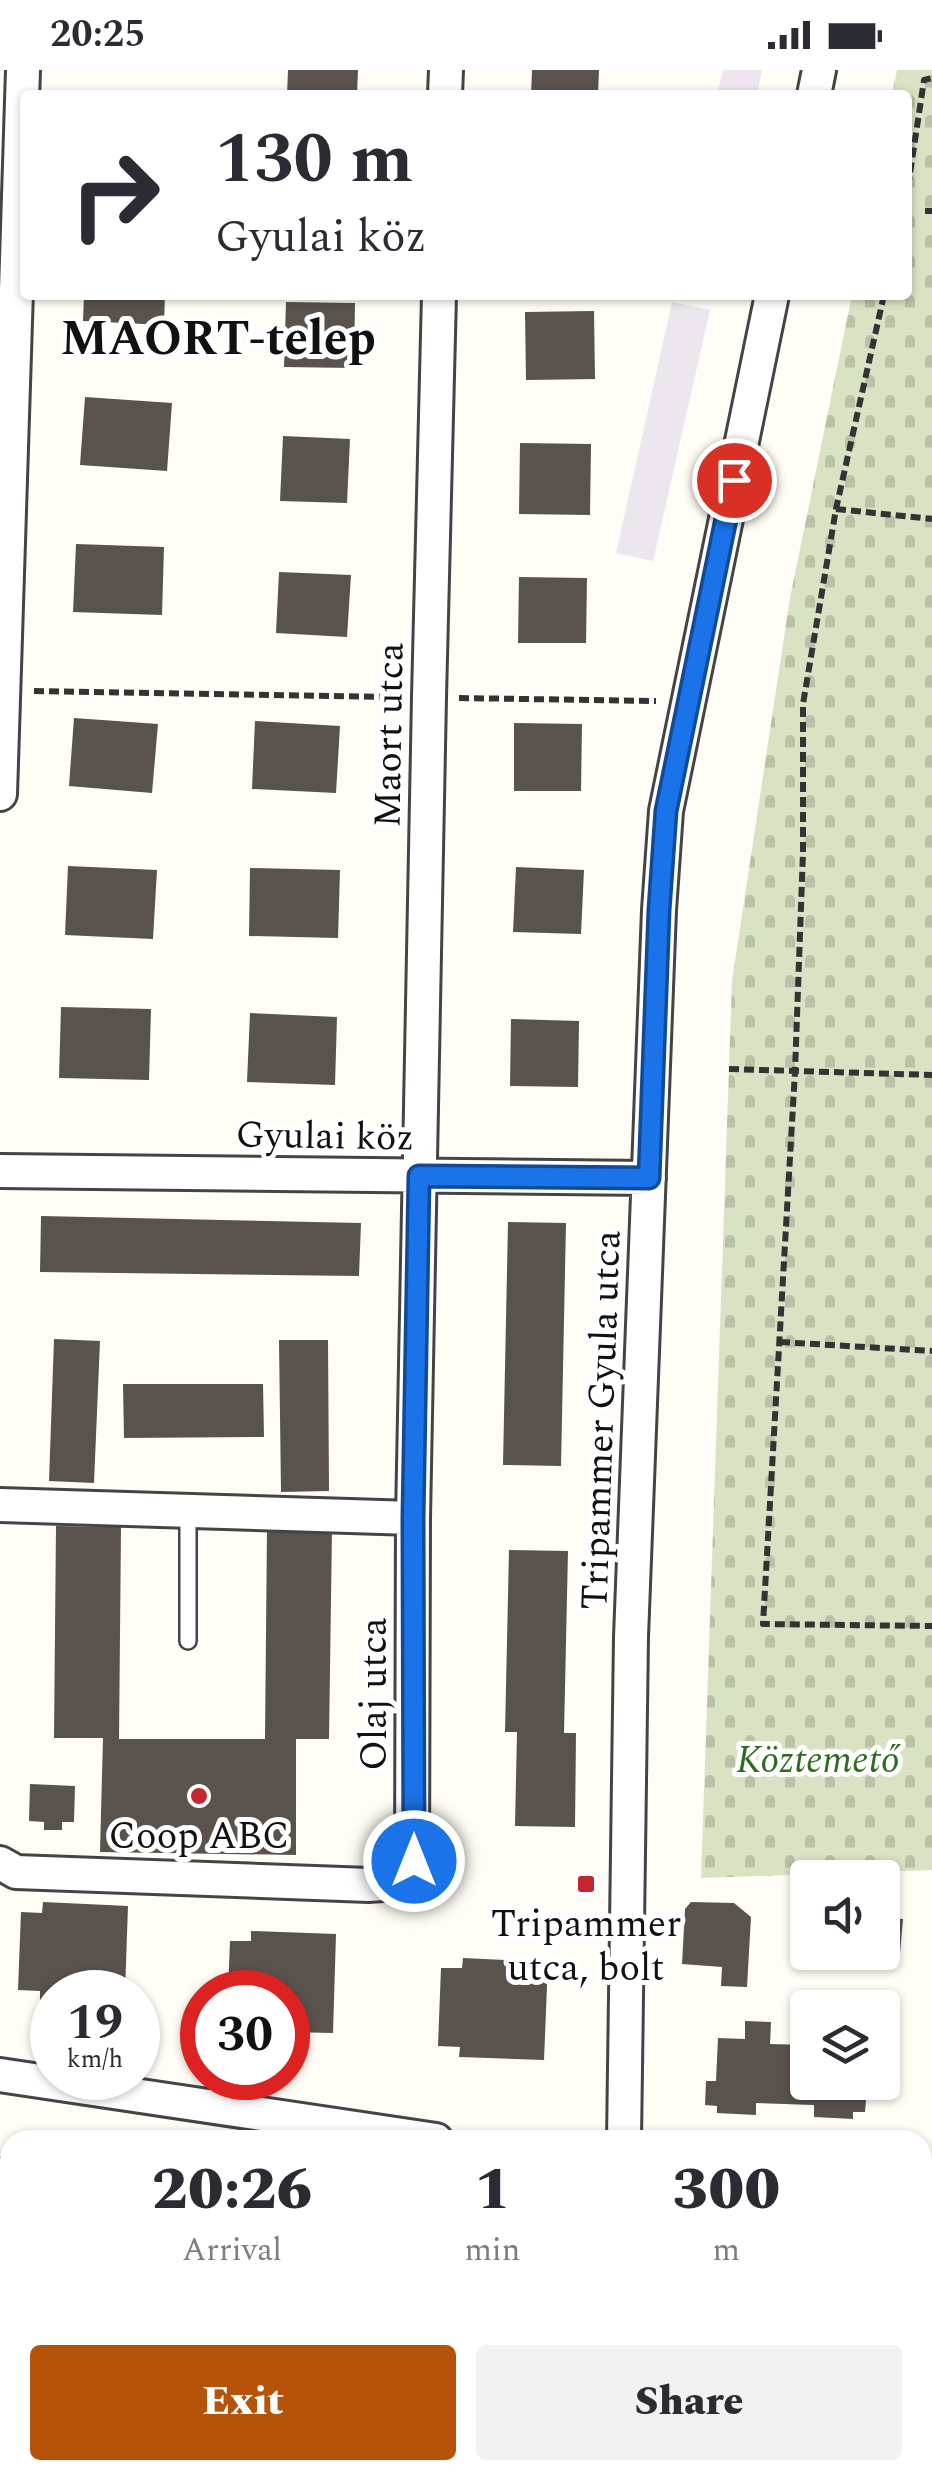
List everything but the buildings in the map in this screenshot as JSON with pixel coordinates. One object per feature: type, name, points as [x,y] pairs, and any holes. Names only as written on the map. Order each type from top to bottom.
[{"type":"street","points":[[0,794],[20,159]]},
{"type":"street","name":"Maort utca","points":[[419,1176],[440,300]]},
{"type":"street","name":"Tripammer Gyula utca","points":[[624,2130],[632,1638],[666,811],[771,300]]},
{"type":"street","name":"Gyulai köz","points":[[0,1171],[649,1178]]},
{"type":"street","name":"Olaj utca","points":[[0,1863],[16,1872],[368,1885],[397,1882],[412,1868],[419,1176]]},
{"type":"street","points":[[0,1505],[413,1518]]},
{"type":"street","points":[[0,2075],[342,2130]]},
{"type":"lane","points":[[188,1512],[188,1641]]},
{"type":"path","points":[[912,160],[924,80],[932,78]]},
{"type":"path","points":[[883,300],[836,509],[803,704],[803,852],[795,1070],[763,1624],[932,1626]]},
{"type":"path","points":[[836,509],[932,520]]},
{"type":"path","points":[[2,690],[687,701]]},
{"type":"path","points":[[729,1070],[932,1074]]},
{"type":"path","points":[[780,1342],[932,1351]]},
{"type":"shaded area","points":[[723,70],[762,70],[758,90],[718,90]]},
{"type":"shaded area","points":[[672,302],[710,310],[653,561],[616,553]]},
{"type":"green space","name":"Köztemető","points":[[897,70],[932,70],[932,1870],[900,1871],[900,1860],[790,1860],[790,1875],[701,1878],[732,981],[790,598],[851,300],[912,300],[912,90],[893,90]]},
{"type":"place","name":"Coop ABC","points":[[199,1796]]},
{"type":"place","name":"Tripammer utca, bolt","points":[[586,1884]]},
{"type":"district","name":"MAORT-telep","points":[[218,337]]},
{"type":"route","points":[[414,1861],[413,1518],[419,1176],[649,1178],[666,811],[734,480]]}]
